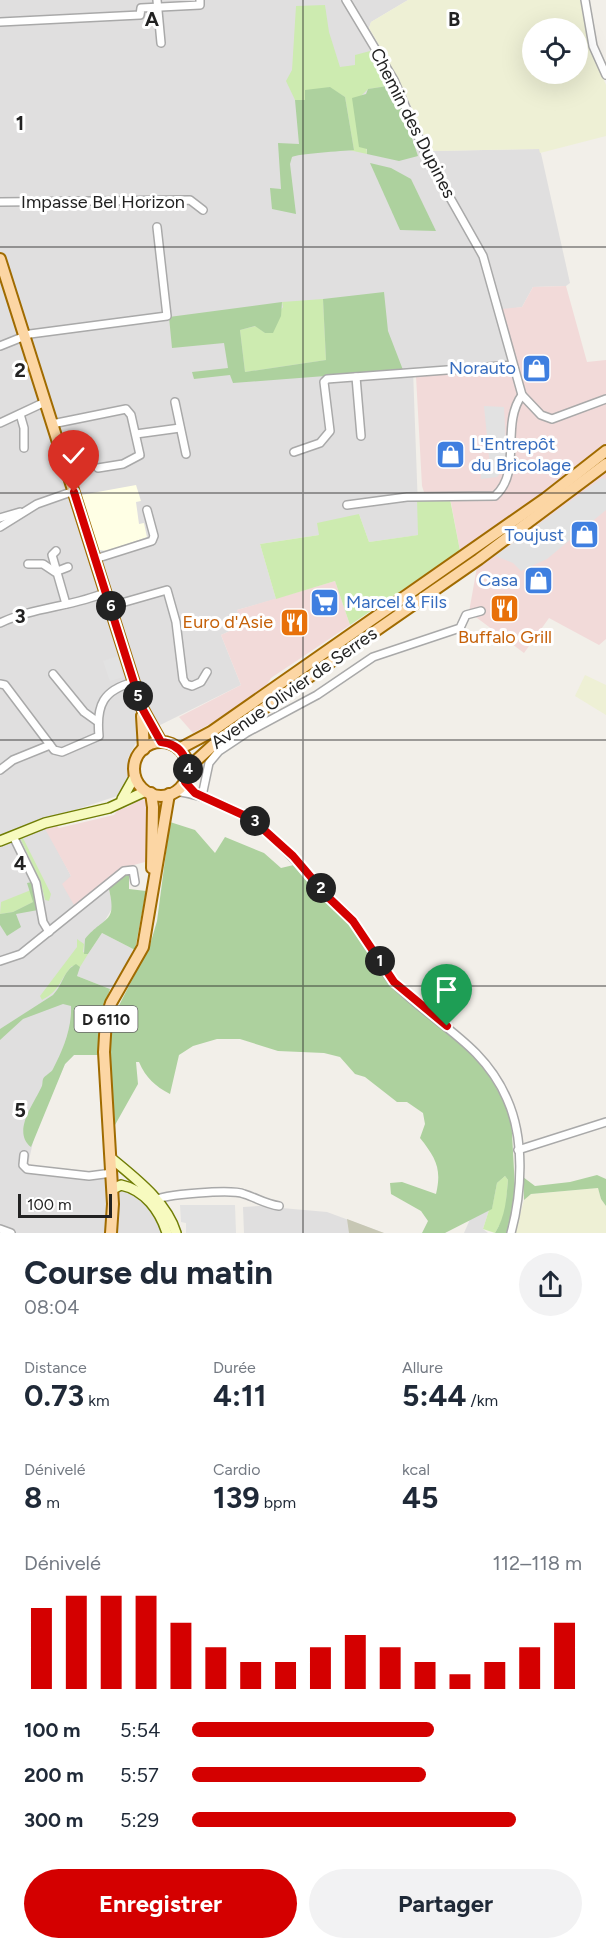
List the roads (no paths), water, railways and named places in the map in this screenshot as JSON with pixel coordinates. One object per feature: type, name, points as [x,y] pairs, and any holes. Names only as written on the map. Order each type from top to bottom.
[{"type":"main road","points":[[0,259],[142,708],[161,742]]},
{"type":"main road","name":"Avenue Olivier de Serres","points":[[179,748],[211,732],[546,498],[606,451]]},
{"type":"main road","name":"Avenue Olivier de Serres","points":[[188,768],[221,738],[479,559],[606,464]]},
{"type":"main road","points":[[142,708],[144,749]]},
{"type":"main road","points":[[161,742],[179,748],[188,768],[185,782],[172,793],[149,792],[135,776],[136,761],[144,749],[161,742]]},
{"type":"main road","name":"D 6110","points":[[149,792],[153,890]]},
{"type":"main road","name":"D 6110","points":[[111,1233],[113,1189],[104,1052],[106,1019],[111,1003],[143,946],[172,793]]},
{"type":"street","points":[[0,22],[140,15],[141,8],[158,4],[200,5],[200,0]]},
{"type":"street","name":"Chemin des Dupines","points":[[346,0],[394,80],[427,157],[480,247],[490,275],[512,365],[522,395],[541,415],[552,419],[606,399]]},
{"type":"street","points":[[585,0],[593,45],[606,75]]},
{"type":"street","points":[[158,4],[161,42]]},
{"type":"street","name":"Impasse Bel Horizon","points":[[0,202],[190,200],[203,210]]},
{"type":"street","points":[[0,346],[25,335],[167,316],[157,227]]},
{"type":"street","points":[[294,452],[320,443],[330,431],[324,382],[327,379],[512,365]]},
{"type":"street","points":[[356,377],[361,436]]},
{"type":"street","points":[[347,505],[407,497],[495,496],[510,467],[511,415],[522,395]]},
{"type":"street","points":[[0,423],[45,402]]},
{"type":"street","points":[[175,402],[186,454]]},
{"type":"street","points":[[52,424],[126,409],[131,415],[140,455],[123,464],[98,468]]},
{"type":"street","points":[[20,414],[24,428],[24,448]]},
{"type":"street","points":[[136,434],[180,428]]},
{"type":"street","points":[[0,518],[74,492]]},
{"type":"street","points":[[95,559],[152,541],[154,536],[147,510]]},
{"type":"street","points":[[0,527],[24,511]]},
{"type":"street","points":[[56,551],[52,555],[55,572],[66,604]]},
{"type":"street","points":[[28,564],[43,564],[55,572]]},
{"type":"street","points":[[55,572],[68,567]]},
{"type":"street","points":[[111,606],[167,590],[176,622],[183,679],[186,684],[192,686],[201,682],[207,672]]},
{"type":"street","points":[[0,623],[27,611],[84,602],[107,592]]},
{"type":"street","points":[[199,795],[209,763],[219,751],[237,738],[317,695],[373,657],[459,628],[466,615],[481,610]]},
{"type":"street","points":[[53,674],[84,712],[98,722]]},
{"type":"street","points":[[0,684],[5,685],[54,750],[62,752],[99,736],[98,722],[103,700],[109,691],[134,682]]},
{"type":"street","points":[[0,770],[13,760],[50,745]]},
{"type":"street","points":[[119,803],[128,792],[135,776]]},
{"type":"street","points":[[185,782],[199,795],[252,819],[293,856],[328,897],[353,921],[394,982],[474,1049],[489,1067],[516,1119],[519,1203],[511,1233]]},
{"type":"street","points":[[0,841],[45,823],[109,808],[149,792]]},
{"type":"street","points":[[172,793],[199,795]]},
{"type":"street","points":[[13,836],[36,883],[43,922],[49,932]]},
{"type":"street","points":[[0,962],[18,956],[124,871],[133,870],[135,882]]},
{"type":"street","points":[[518,1150],[606,1122]]},
{"type":"street","points":[[24,1155],[24,1166],[27,1169],[89,1176],[112,1173]]},
{"type":"street","points":[[111,1158],[138,1180],[176,1233]]},
{"type":"street","points":[[113,1189],[121,1185],[129,1186],[153,1201],[167,1233]]},
{"type":"street","points":[[153,1201],[179,1194],[237,1192],[262,1203],[279,1206]]},
{"type":"street","points":[[0,1230],[10,1233]]},
{"type":"place","name":"Norauto","points":[[537,368]]},
{"type":"place","name":"L'Entrepôt du Bricolage","points":[[450,454]]},
{"type":"place","name":"Toujust","points":[[585,535]]},
{"type":"place","name":"Casa","points":[[539,580]]},
{"type":"place","name":"Marcel & Fils","points":[[325,602]]},
{"type":"place","name":"Buffalo Grill","points":[[505,608]]},
{"type":"place","name":"Euro d'Asie","points":[[294,622]]}]
